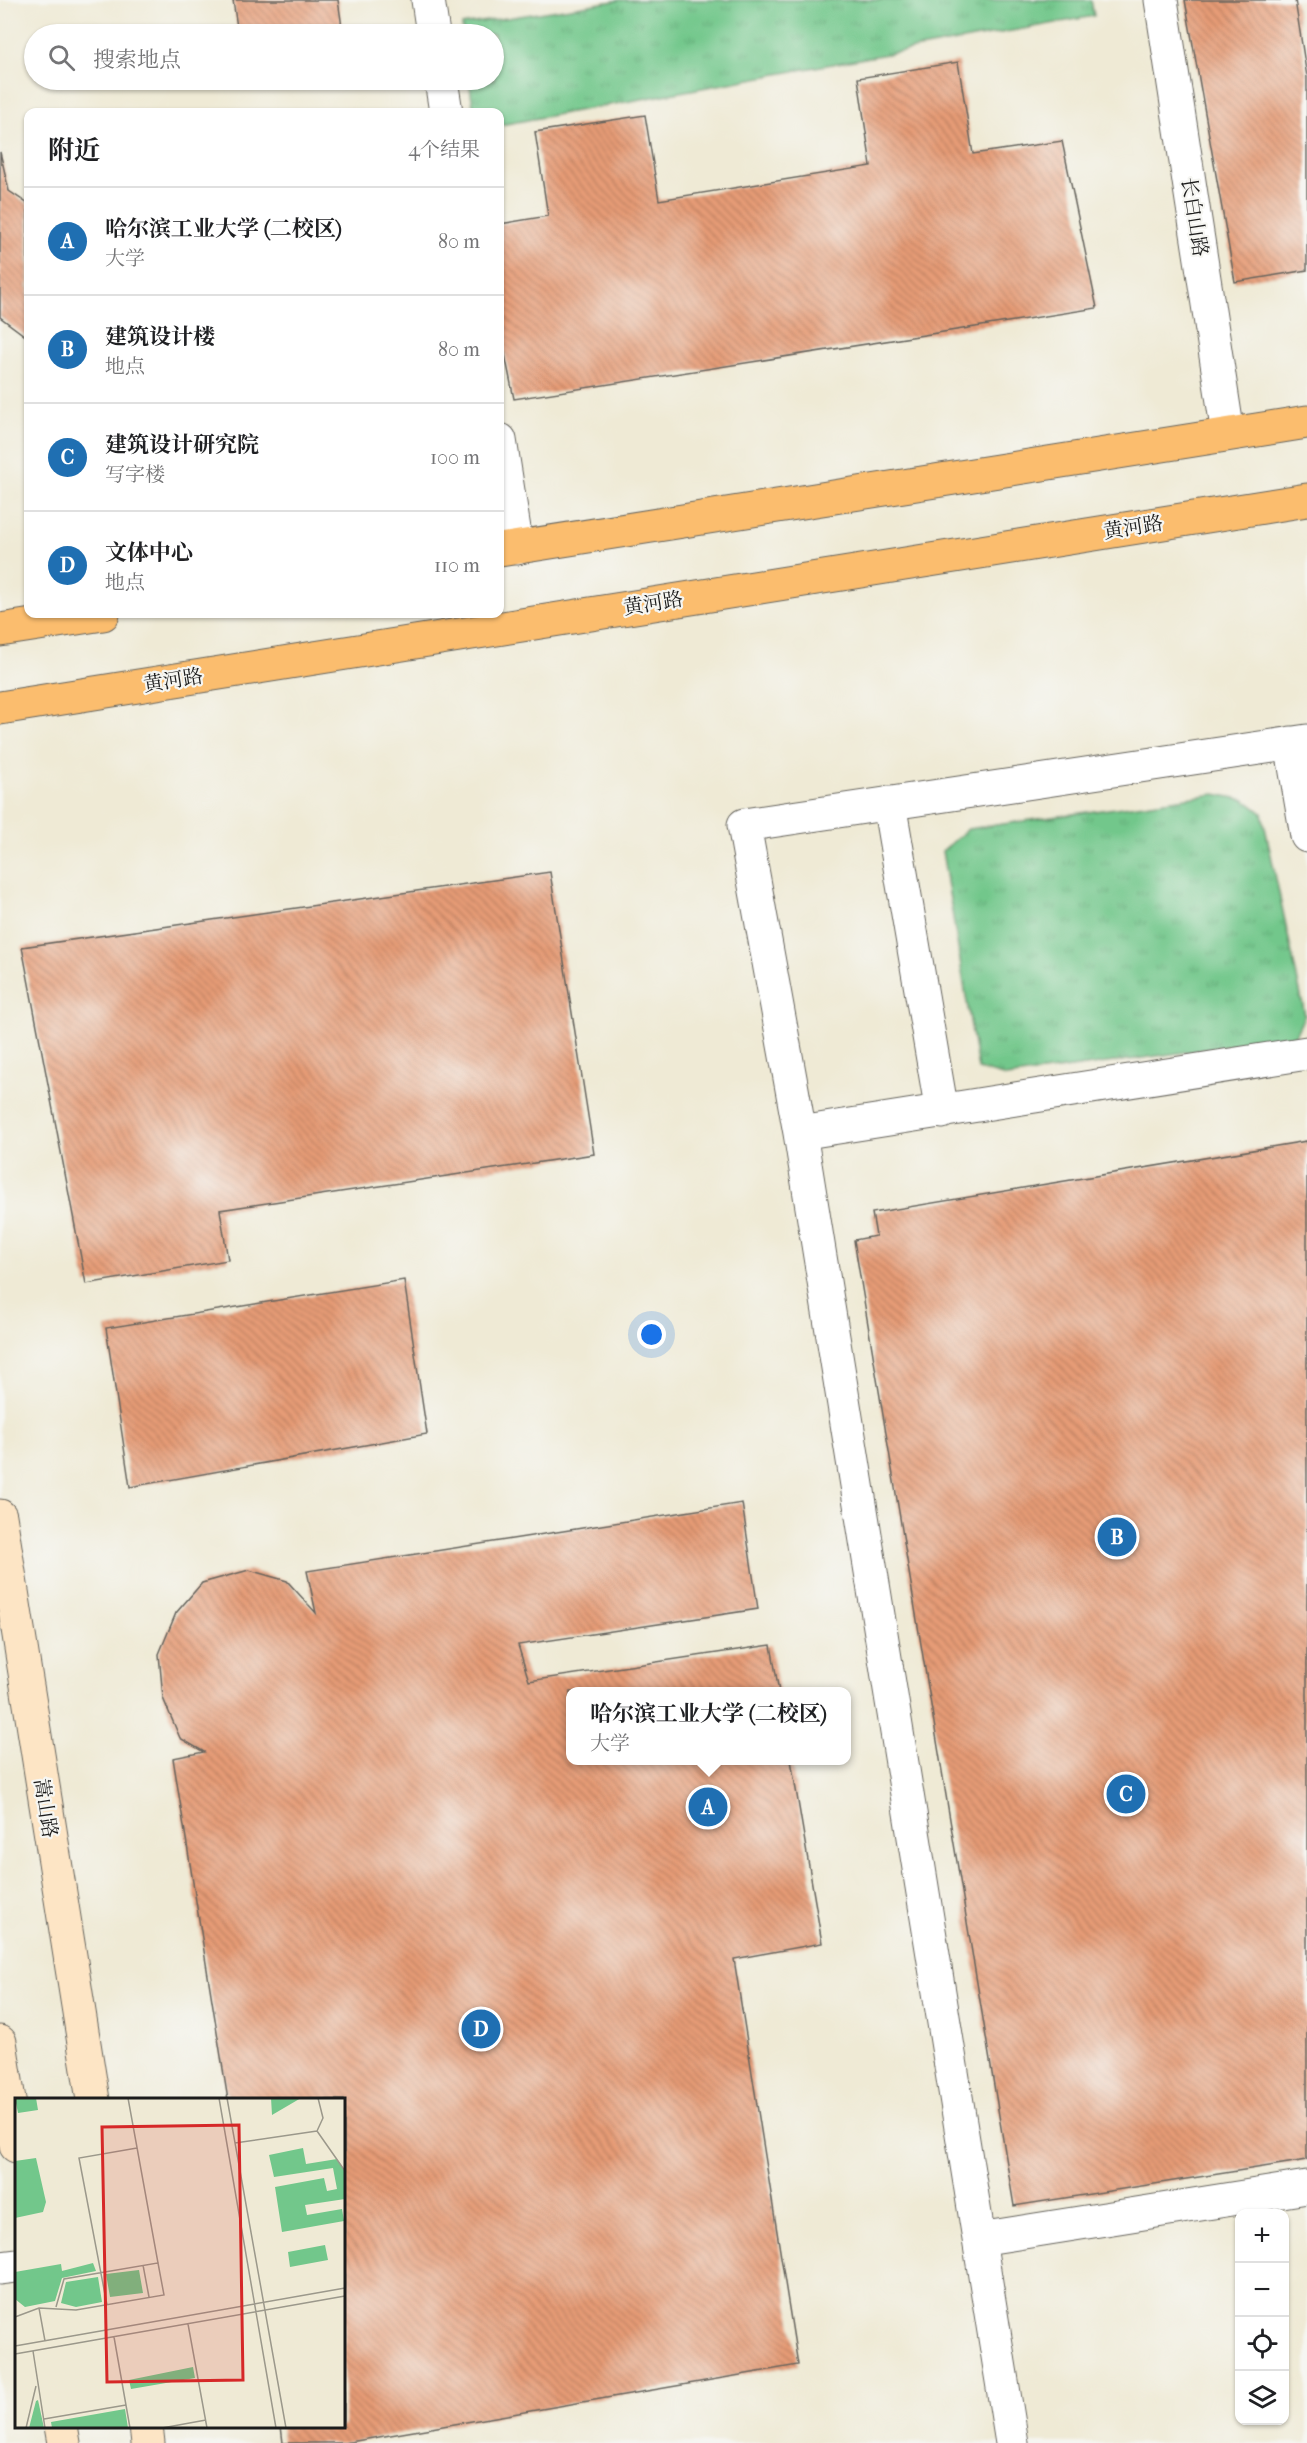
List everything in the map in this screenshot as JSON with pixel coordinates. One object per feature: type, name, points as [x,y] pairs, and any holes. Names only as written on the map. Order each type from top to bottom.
[{"type":"main road","points":[[508,549],[1307,422]]},
{"type":"main road","name":"黄河路","points":[[0,708],[1307,500]]},
{"type":"main road","points":[[0,630],[77,618]]},
{"type":"main road","name":"嵩山路","points":[[0,1516],[93,2098]]},
{"type":"main road","points":[[0,2042],[15,2140]]},
{"type":"main road","points":[[61,2428],[64,2443]]},
{"type":"main road","points":[[146,2428],[148,2443]]},
{"type":"street","points":[[428,0],[432,24]]},
{"type":"street","name":"长白山路","points":[[1161,0],[1228,434]]},
{"type":"street","points":[[443,90],[445,108]]},
{"type":"street","points":[[504,494],[508,549]]},
{"type":"street","points":[[1012,2443],[800,1133],[744,825],[1299,742],[1307,836]]},
{"type":"street","points":[[889,803],[942,1112]]},
{"type":"street","points":[[800,1133],[1307,1053]]},
{"type":"street","points":[[979,2239],[1307,2187]]},
{"type":"street","points":[[0,2268],[15,2266]]},
{"type":"green space","points":[[621,0],[1091,0],[1094,16],[504,124],[504,108],[473,108],[471,90],[504,90],[504,24],[468,24]]},
{"type":"green space","points":[[1215,794],[1245,800],[1262,813],[1305,1015],[1294,1037],[1006,1077],[978,1069],[942,851],[968,829]]},
{"type":"building","points":[[233,0],[338,0],[342,24],[237,24]]},
{"type":"building","points":[[1185,0],[1295,0],[1307,77],[1307,270],[1235,282]]},
{"type":"building","points":[[958,62],[973,154],[1062,141],[1097,308],[514,399],[504,350],[504,223],[548,216],[535,132],[645,115],[659,200],[871,166],[858,78]]},
{"type":"building","points":[[0,152],[9,191],[24,201],[24,335],[0,317]]},
{"type":"building","points":[[550,872],[594,1154],[220,1210],[228,1260],[86,1284],[22,947]]},
{"type":"building","points":[[1307,1141],[1307,2160],[1014,2206],[854,1240],[876,1236],[872,1213]]},
{"type":"building","points":[[404,1280],[427,1434],[130,1487],[106,1328]]},
{"type":"building","points":[[742,1503],[758,1609],[518,1645],[529,1681],[771,1645],[778,1687],[566,1687],[566,1765],[792,1765],[822,1943],[734,1959],[798,2365],[344,2443],[283,2443],[281,2428],[345,2428],[345,2098],[228,2098],[173,1758],[204,1752],[180,1738],[163,1698],[159,1654],[176,1613],[202,1583],[249,1570],[287,1581],[316,1613],[307,1571]]},
{"type":"place","name":"建筑设计楼","points":[[1117,1537]]},
{"type":"place","name":"建筑设计研究院","points":[[1126,1794]]},
{"type":"place","name":"哈尔滨工业大学 (二校区)","points":[[708,1807]]},
{"type":"place","name":"文体中心","points":[[481,2029]]}]
